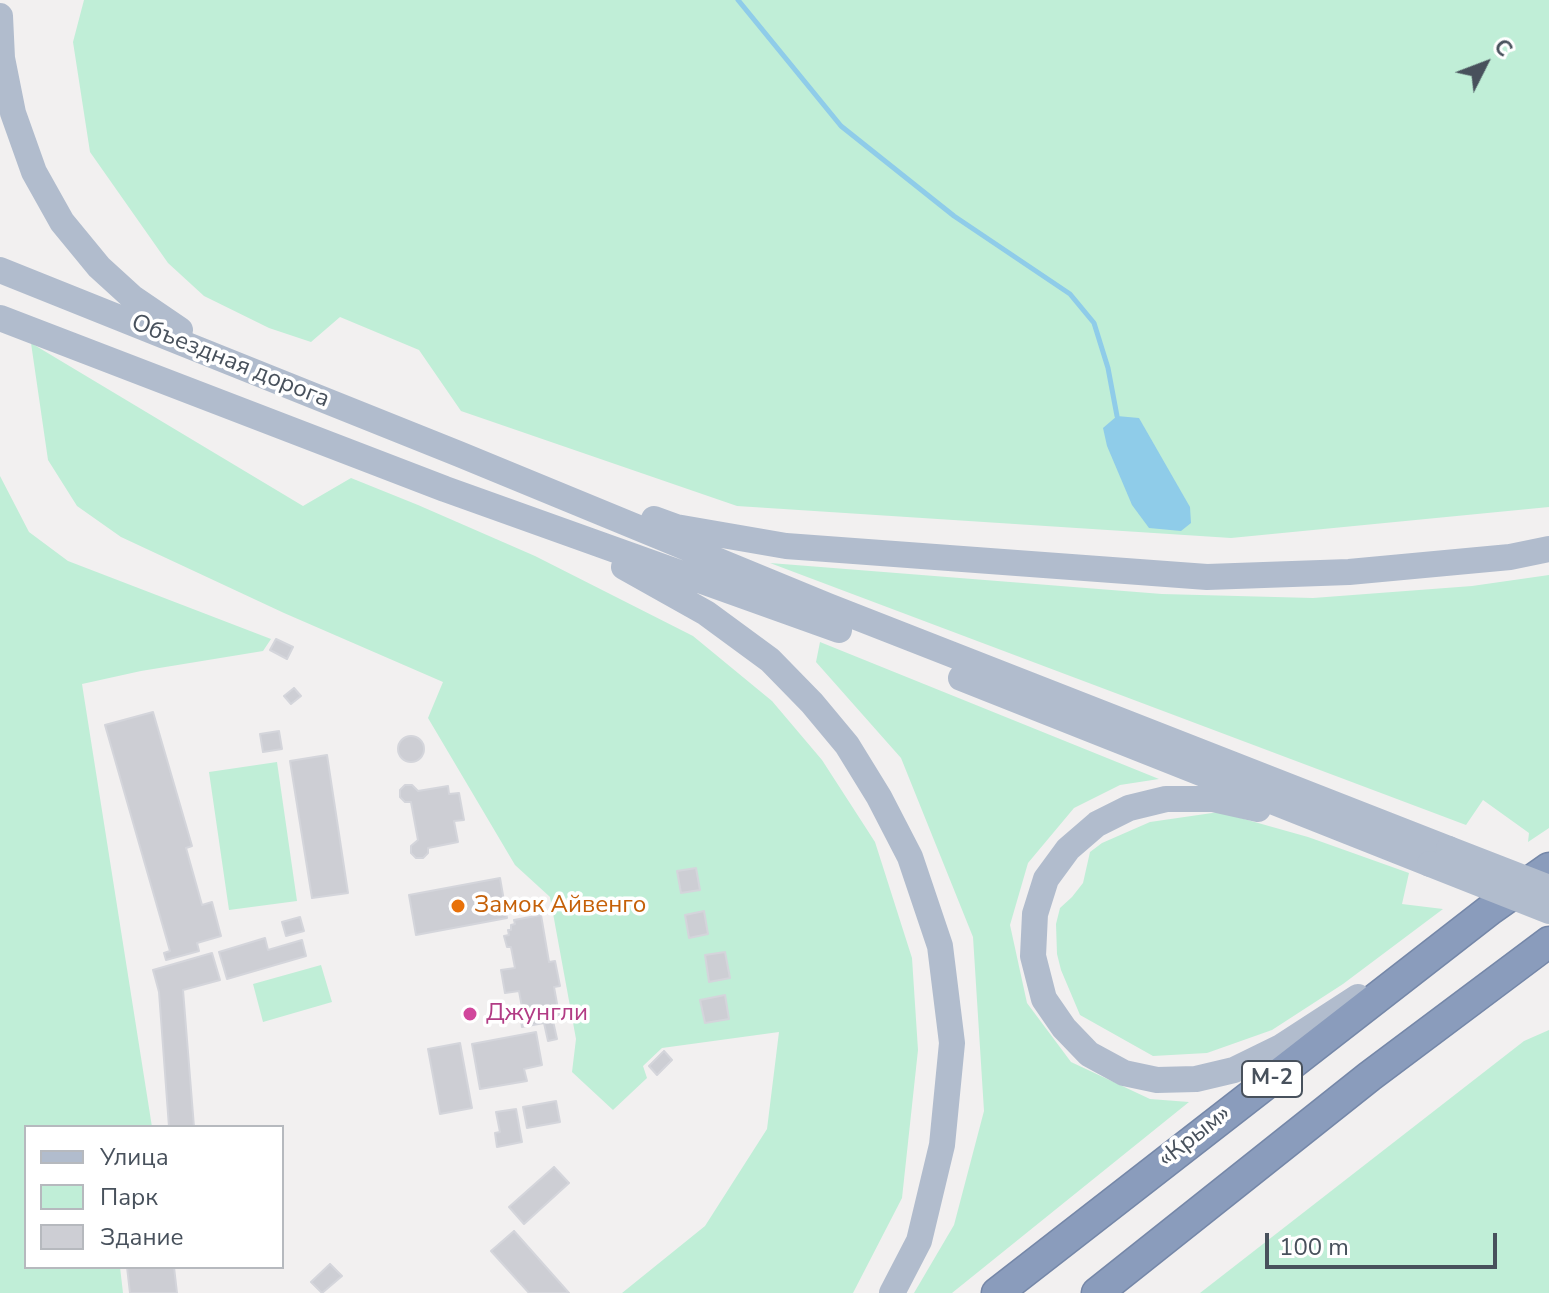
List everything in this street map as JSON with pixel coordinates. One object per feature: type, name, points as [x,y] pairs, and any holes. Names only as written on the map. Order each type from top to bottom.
[{"type":"highway","name":"«Крым»","points":[[997,1293],[1491,909],[1549,868]]},
{"type":"highway","name":"М-2","points":[[1097,1293],[1370,1076],[1549,942]]},
{"type":"main road","points":[[0,7],[1,0]]},
{"type":"main road","points":[[0,16],[2,58],[13,113],[34,172],[62,222],[99,267],[133,298],[173,326],[312,396]]},
{"type":"main road","name":"Объездная дорога","points":[[0,270],[459,454]]},
{"type":"main road","name":"Объездная дорога","points":[[0,318],[445,489]]},
{"type":"main road","points":[[459,454],[676,527],[786,546],[1207,577],[1349,572],[1510,557],[1549,549]]},
{"type":"main road","points":[[459,454],[1440,857],[1549,911]]},
{"type":"main road","points":[[445,489],[822,622],[1336,826]]},
{"type":"main road","points":[[445,489],[637,573],[706,613],[770,660],[812,703],[847,745],[879,797],[910,857],[940,946],[952,1043],[939,1159],[919,1241],[892,1293]]},
{"type":"main road","points":[[1491,909],[1281,1047],[1234,1070],[1196,1079],[1157,1080],[1124,1073],[1089,1054],[1064,1028],[1044,999],[1033,956],[1035,914],[1046,879],[1068,849],[1097,824],[1129,808],[1166,799],[1213,799],[1336,826],[1549,888]]},
{"type":"green space","points":[[84,0],[1549,0],[1549,507],[1231,538],[737,506],[461,411],[419,350],[340,317],[311,342],[269,328],[204,296],[168,263],[90,152],[73,42]]},
{"type":"green space","points":[[31,343],[303,506],[351,478],[418,505],[535,556],[693,636],[772,701],[822,760],[875,842],[912,958],[918,1050],[902,1198],[853,1293],[622,1293],[705,1226],[767,1129],[779,1032],[662,1048],[643,1066],[647,1078],[613,1110],[572,1072],[576,1039],[550,897],[515,865],[428,718],[443,682],[121,537],[77,506],[48,460]]},
{"type":"green space","points":[[0,476],[29,532],[68,561],[271,639],[263,651],[82,684],[152,1125],[24,1125],[24,1269],[120,1269],[123,1293],[0,1293]]},
{"type":"green space","points":[[770,563],[1162,594],[1313,598],[1472,586],[1549,575],[1549,828],[1528,842],[1529,833],[1483,800],[1466,825]]},
{"type":"green space","points":[[820,642],[1159,779],[1120,785],[1074,808],[1028,863],[1010,925],[1027,1003],[1071,1062],[1150,1099],[1189,1102],[952,1293],[914,1293],[954,1225],[984,1111],[973,937],[901,758],[816,662]]},
{"type":"green space","points":[[277,762],[297,901],[229,910],[209,772]]},
{"type":"green space","points":[[1219,812],[1308,837],[1409,873],[1402,904],[1443,909],[1343,984],[1272,1030],[1207,1053],[1153,1056],[1080,1015],[1057,954],[1056,924],[1060,908],[1083,883],[1090,852],[1102,843],[1150,822]]},
{"type":"green space","points":[[321,965],[332,1002],[263,1022],[253,984]]},
{"type":"green space","points":[[1549,1030],[1549,1293],[1200,1293],[1524,1041]]},
{"type":"water","points":[[1117,416],[1139,418],[1190,507],[1191,523],[1181,531],[1149,528],[1132,505],[1107,446],[1103,428]]},
{"type":"building","points":[[276,639],[293,647],[287,659],[270,650]]},
{"type":"building","points":[[294,688],[301,696],[291,704],[284,696]]},
{"type":"building","points":[[153,712],[192,846],[186,848],[202,905],[212,902],[221,936],[197,943],[199,951],[166,960],[164,953],[170,951],[105,725]]},
{"type":"building","points":[[279,731],[282,749],[263,752],[260,734]]},
{"type":"building","points":[[411,736],[420,740],[424,749],[420,758],[411,762],[402,758],[398,749],[402,740]]},
{"type":"building","points":[[327,755],[348,893],[312,898],[290,761]]},
{"type":"building","points":[[405,785],[412,785],[418,791],[448,786],[449,794],[459,793],[464,820],[454,821],[458,842],[428,848],[423,858],[416,858],[411,853],[411,846],[418,840],[411,802],[405,802],[400,797],[400,790]]},
{"type":"building","points":[[696,868],[700,890],[681,893],[677,871]]},
{"type":"building","name":"Замок Айвенго","points":[[500,878],[507,918],[416,935],[409,895]]},
{"type":"building","points":[[704,911],[708,934],[689,938],[685,915]]},
{"type":"building","points":[[541,915],[549,962],[555,961],[560,986],[554,987],[560,1020],[553,1021],[557,1039],[548,1041],[544,1023],[522,1027],[519,991],[505,993],[501,970],[515,968],[511,947],[507,947],[504,936],[509,935],[508,930],[515,924],[514,920]]},
{"type":"building","points":[[300,917],[304,931],[286,936],[282,922]]},
{"type":"building","points":[[265,938],[268,950],[302,940],[306,956],[227,979],[219,952]]},
{"type":"building","points":[[725,952],[730,978],[709,982],[705,955]]},
{"type":"building","points":[[212,953],[220,980],[183,990],[194,1125],[169,1125],[159,992],[153,970]]},
{"type":"building","points":[[725,995],[729,1019],[705,1023],[700,1000]]},
{"type":"building","points":[[536,1032],[542,1065],[524,1069],[527,1081],[480,1089],[472,1044]]},
{"type":"building","points":[[460,1043],[472,1108],[440,1114],[428,1049]]},
{"type":"building","points":[[664,1051],[672,1060],[657,1075],[649,1066]]},
{"type":"building","points":[[556,1101],[560,1122],[527,1128],[523,1107]]},
{"type":"building","points":[[516,1109],[522,1142],[497,1147],[495,1133],[500,1132],[496,1112]]},
{"type":"building","points":[[554,1167],[569,1183],[524,1224],[509,1207]]},
{"type":"building","points":[[514,1231],[569,1293],[529,1293],[491,1251]]},
{"type":"building","points":[[330,1264],[342,1276],[322,1293],[311,1282]]},
{"type":"building","points":[[127,1269],[174,1269],[177,1293],[130,1293]]},
{"type":"waterway","points":[[738,0],[841,126],[954,216],[1070,294],[1094,323],[1108,368],[1117,416]]},
{"type":"place","name":"Замок Айвенго","points":[[458,906]]},
{"type":"place","name":"Джунгли","points":[[470,1014]]}]
